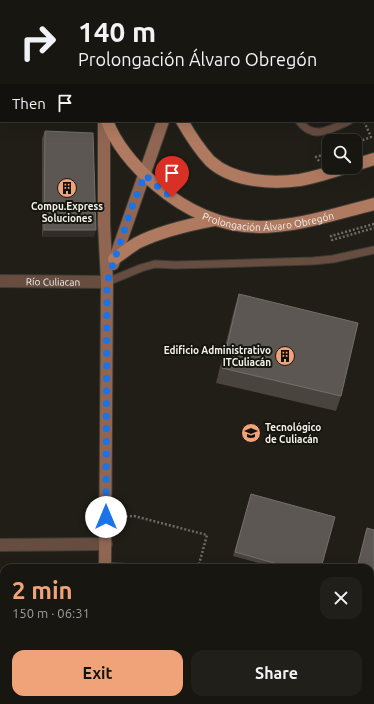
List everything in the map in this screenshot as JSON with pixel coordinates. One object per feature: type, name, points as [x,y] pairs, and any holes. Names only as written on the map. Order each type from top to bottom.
[{"type":"main road","points":[[105,564],[107,282],[104,224],[106,122]]},
{"type":"main road","name":"Prolongación Álvaro Obregón","points":[[107,122],[118,143],[145,175],[181,204],[194,212],[214,220],[243,226],[276,226],[301,223],[374,204]]},
{"type":"main road","points":[[107,282],[163,122]]},
{"type":"main road","points":[[183,122],[199,148],[211,162],[226,172],[248,179],[267,181],[302,180],[323,174]]},
{"type":"main road","points":[[362,163],[374,159]]},
{"type":"main road","points":[[114,259],[136,244],[161,232],[214,220]]},
{"type":"street","name":"Río Culiacan","points":[[0,281],[107,282]]},
{"type":"street","points":[[0,544],[106,544]]},
{"type":"lane","points":[[300,122],[305,128],[312,132],[329,130],[347,122]]},
{"type":"lane","points":[[107,282],[155,264],[191,265],[313,260],[333,258],[374,250]]},
{"type":"path","points":[[362,140],[371,137],[364,122]]},
{"type":"path","points":[[322,155],[316,157],[319,161],[322,160]]},
{"type":"path","points":[[374,224],[331,236],[332,240],[374,228]]},
{"type":"path","points":[[106,517],[134,516],[207,534],[199,564]]},
{"type":"building","name":"Compu.Express Soluciones","points":[[45,131],[93,133],[96,230],[44,230]]},
{"type":"building","name":"Edificio Administrativo ITCuliacán","points":[[239,294],[358,323],[341,396],[222,368]]},
{"type":"building","points":[[251,494],[335,517],[322,564],[278,564],[235,552]]},
{"type":"building","points":[[367,528],[374,530],[374,564],[358,564]]},
{"type":"place","name":"Compu.Express Soluciones","points":[[67,188]]},
{"type":"place","name":"Edificio Administrativo ITCuliacán","points":[[285,356]]},
{"type":"place","name":"Tecnológico de Culiacán","points":[[251,433]]},
{"type":"route","points":[[106,517],[107,282],[133,204],[145,175],[172,197]]}]
